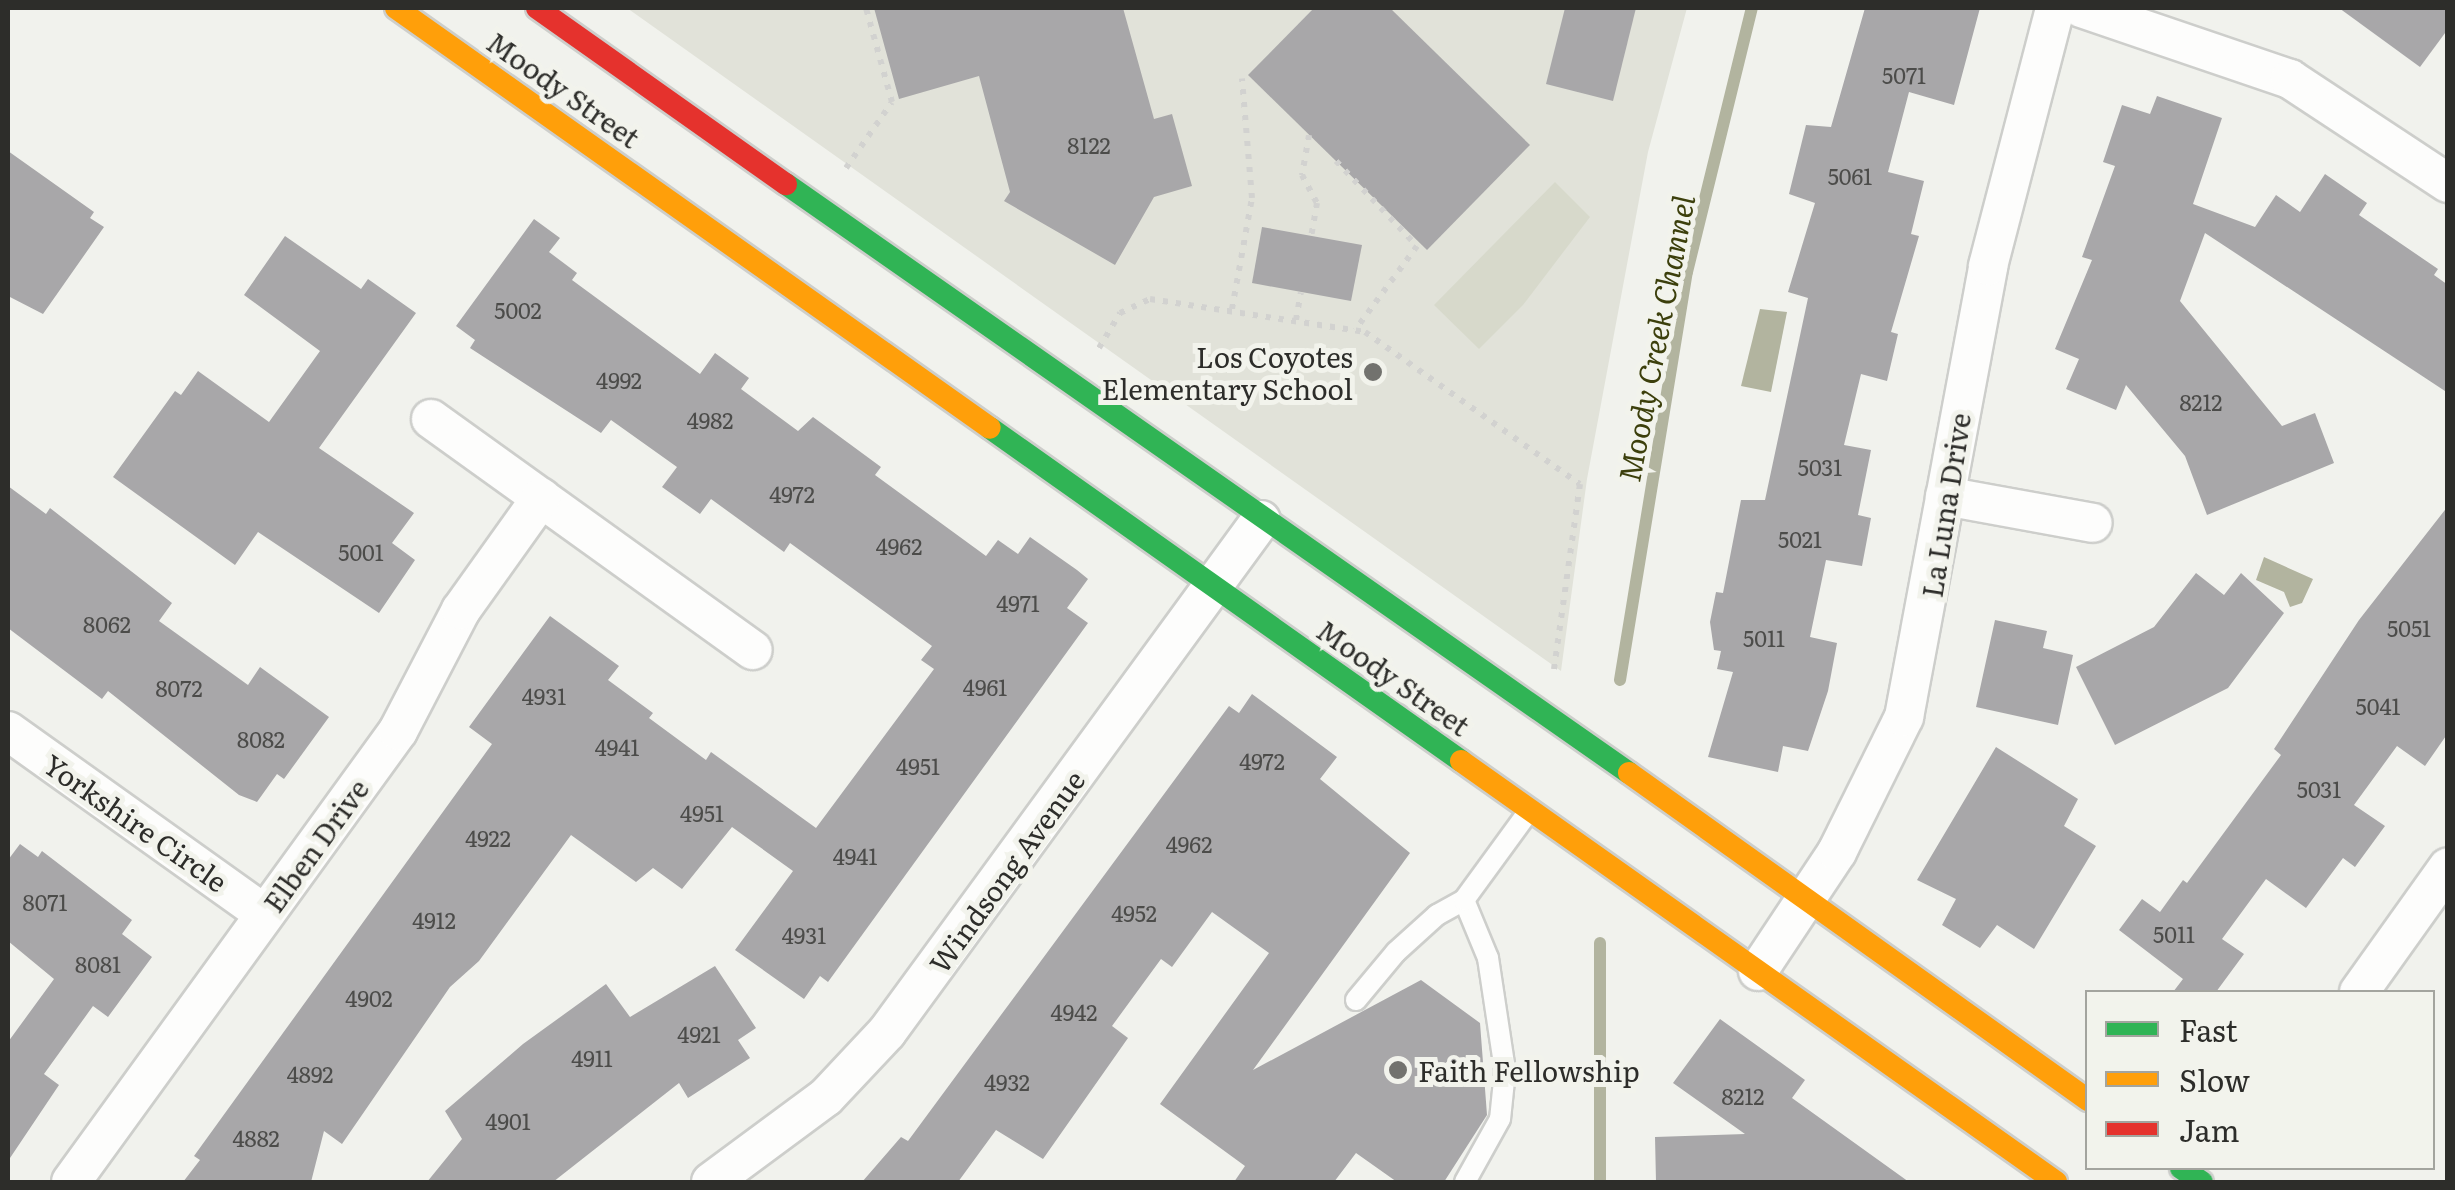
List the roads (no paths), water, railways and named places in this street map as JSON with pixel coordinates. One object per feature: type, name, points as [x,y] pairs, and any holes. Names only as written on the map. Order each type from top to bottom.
[{"type":"main road","name":"Moody Street","points":[[396,8],[704,210],[1212,586],[2056,1182]]},
{"type":"main road","name":"Moody Street","points":[[537,8],[738,162],[1808,899],[2085,1098]]},
{"type":"street","name":"La Luna Drive","points":[[1758,971],[1808,899],[1878,779],[1904,718],[1988,266],[2054,8]]},
{"type":"street","points":[[2081,8],[2290,79],[2448,184]]},
{"type":"street","points":[[430,419],[753,650]]},
{"type":"street","points":[[1945,496],[2093,523]]},
{"type":"street","name":"Elben Drive","points":[[71,1182],[398,731],[460,610],[542,498]]},
{"type":"street","name":"Windsong Avenue","points":[[725,1179],[826,1096],[887,1032],[1261,520]]},
{"type":"street","name":"Yorkshire Circle","points":[[8,731],[265,914]]},
{"type":"street","points":[[2359,990],[2448,867]]},
{"type":"lane","points":[[1356,1000],[1423,928],[1464,900],[1530,810]]},
{"type":"lane","points":[[1464,900],[1488,958],[1505,1071],[1500,1119],[1465,1182]]},
{"type":"waterway","name":"Moody Creek Channel","points":[[1620,680],[1687,272],[1752,8]]},
{"type":"waterway","name":"Moody Creek Channel","points":[[1600,943],[1600,1182]]},
{"type":"place","name":"Los Coyotes Elementary School","points":[[1373,372]]},
{"type":"place","name":"Faith Fellowship","points":[[1398,1070]]}]
